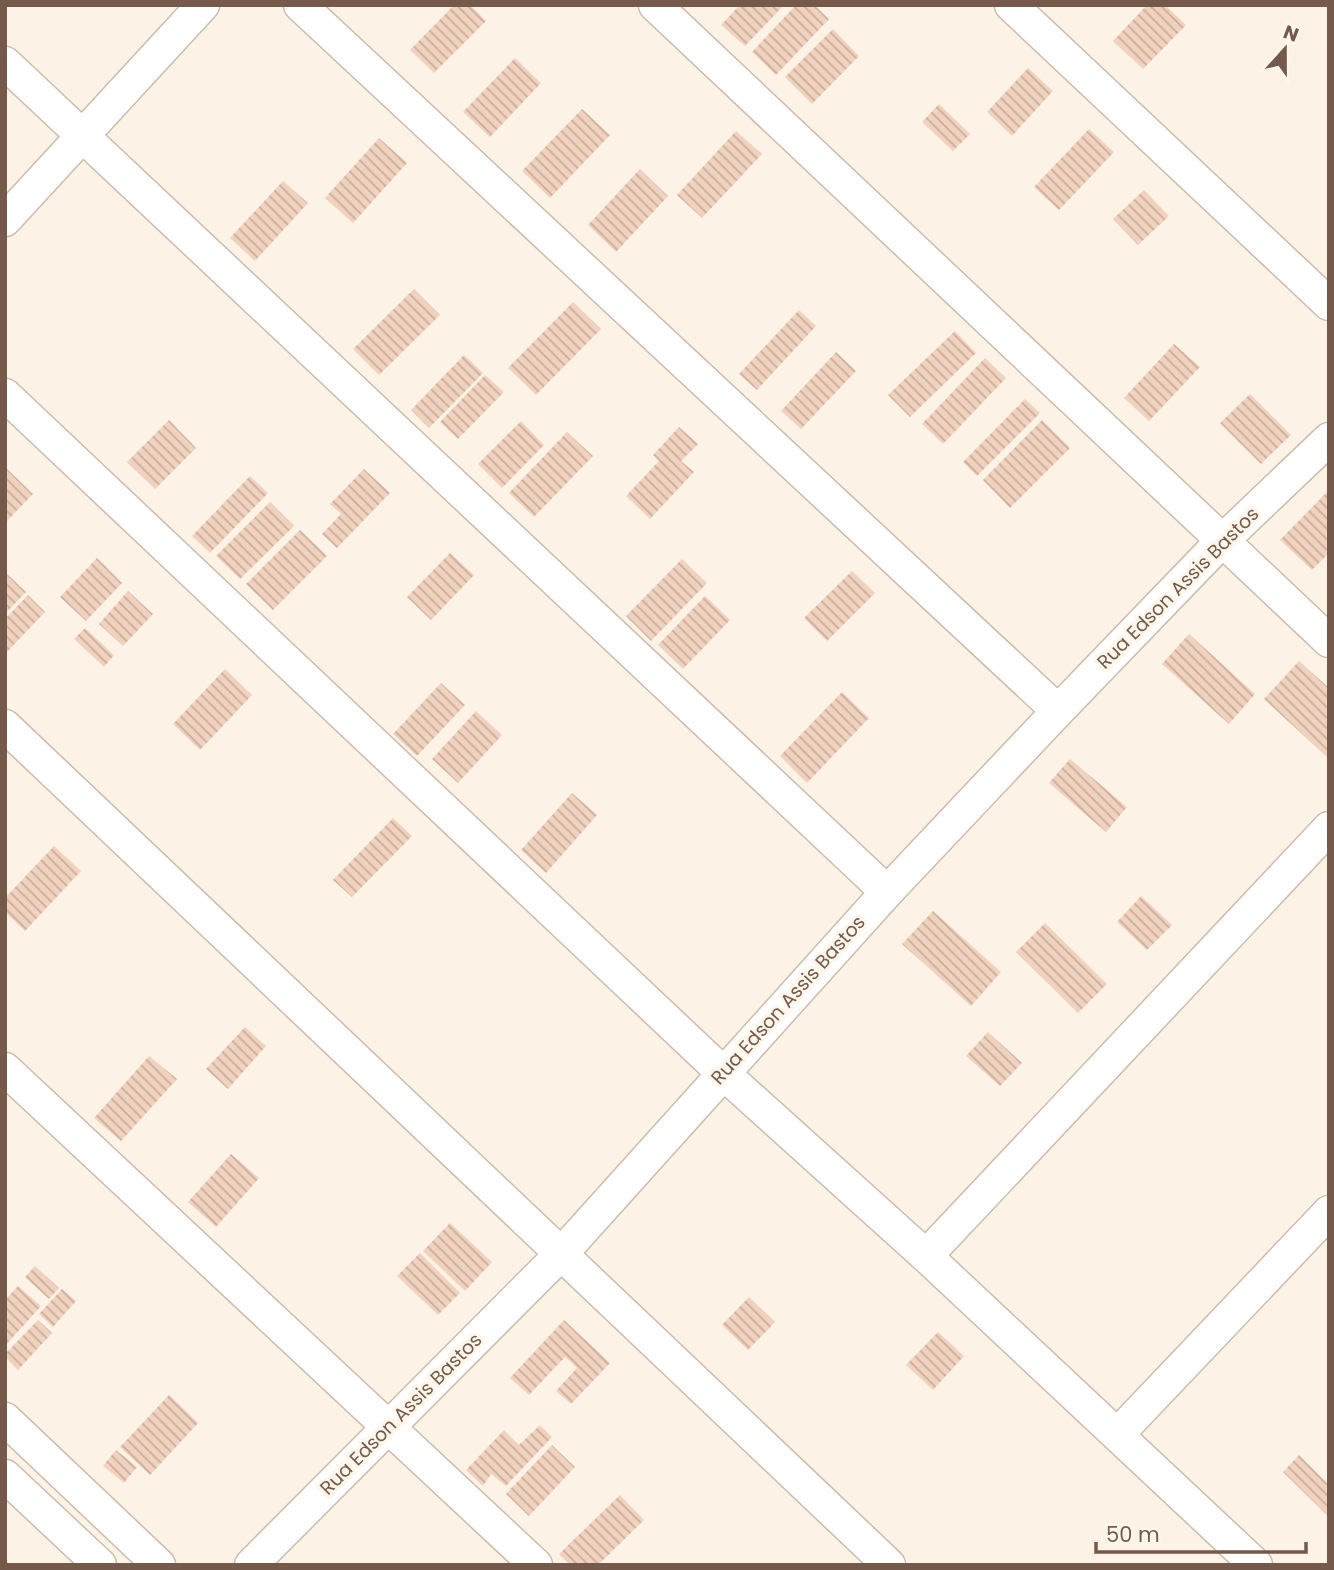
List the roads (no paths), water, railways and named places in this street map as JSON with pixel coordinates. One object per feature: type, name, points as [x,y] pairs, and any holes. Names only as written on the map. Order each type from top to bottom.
[{"type":"street","points":[[5,220],[203,5]]},
{"type":"street","points":[[300,5],[1058,711]]},
{"type":"street","points":[[655,5],[1329,641]]},
{"type":"street","points":[[1011,5],[1329,304]]},
{"type":"street","points":[[5,63],[887,892]]},
{"type":"street","points":[[5,395],[723,1073],[926,1256],[1256,1565]]},
{"type":"street","name":"Rua Edson Assis Bastos","points":[[251,1565],[562,1253],[887,892],[1222,542],[1329,439]]},
{"type":"street","points":[[5,726],[889,1565]]},
{"type":"street","points":[[926,1256],[1329,828]]},
{"type":"street","points":[[5,1069],[537,1565]]},
{"type":"street","points":[[1117,1435],[1329,1212]]},
{"type":"street","points":[[5,1419],[159,1565]]},
{"type":"street","points":[[5,1476],[100,1565]]}]
